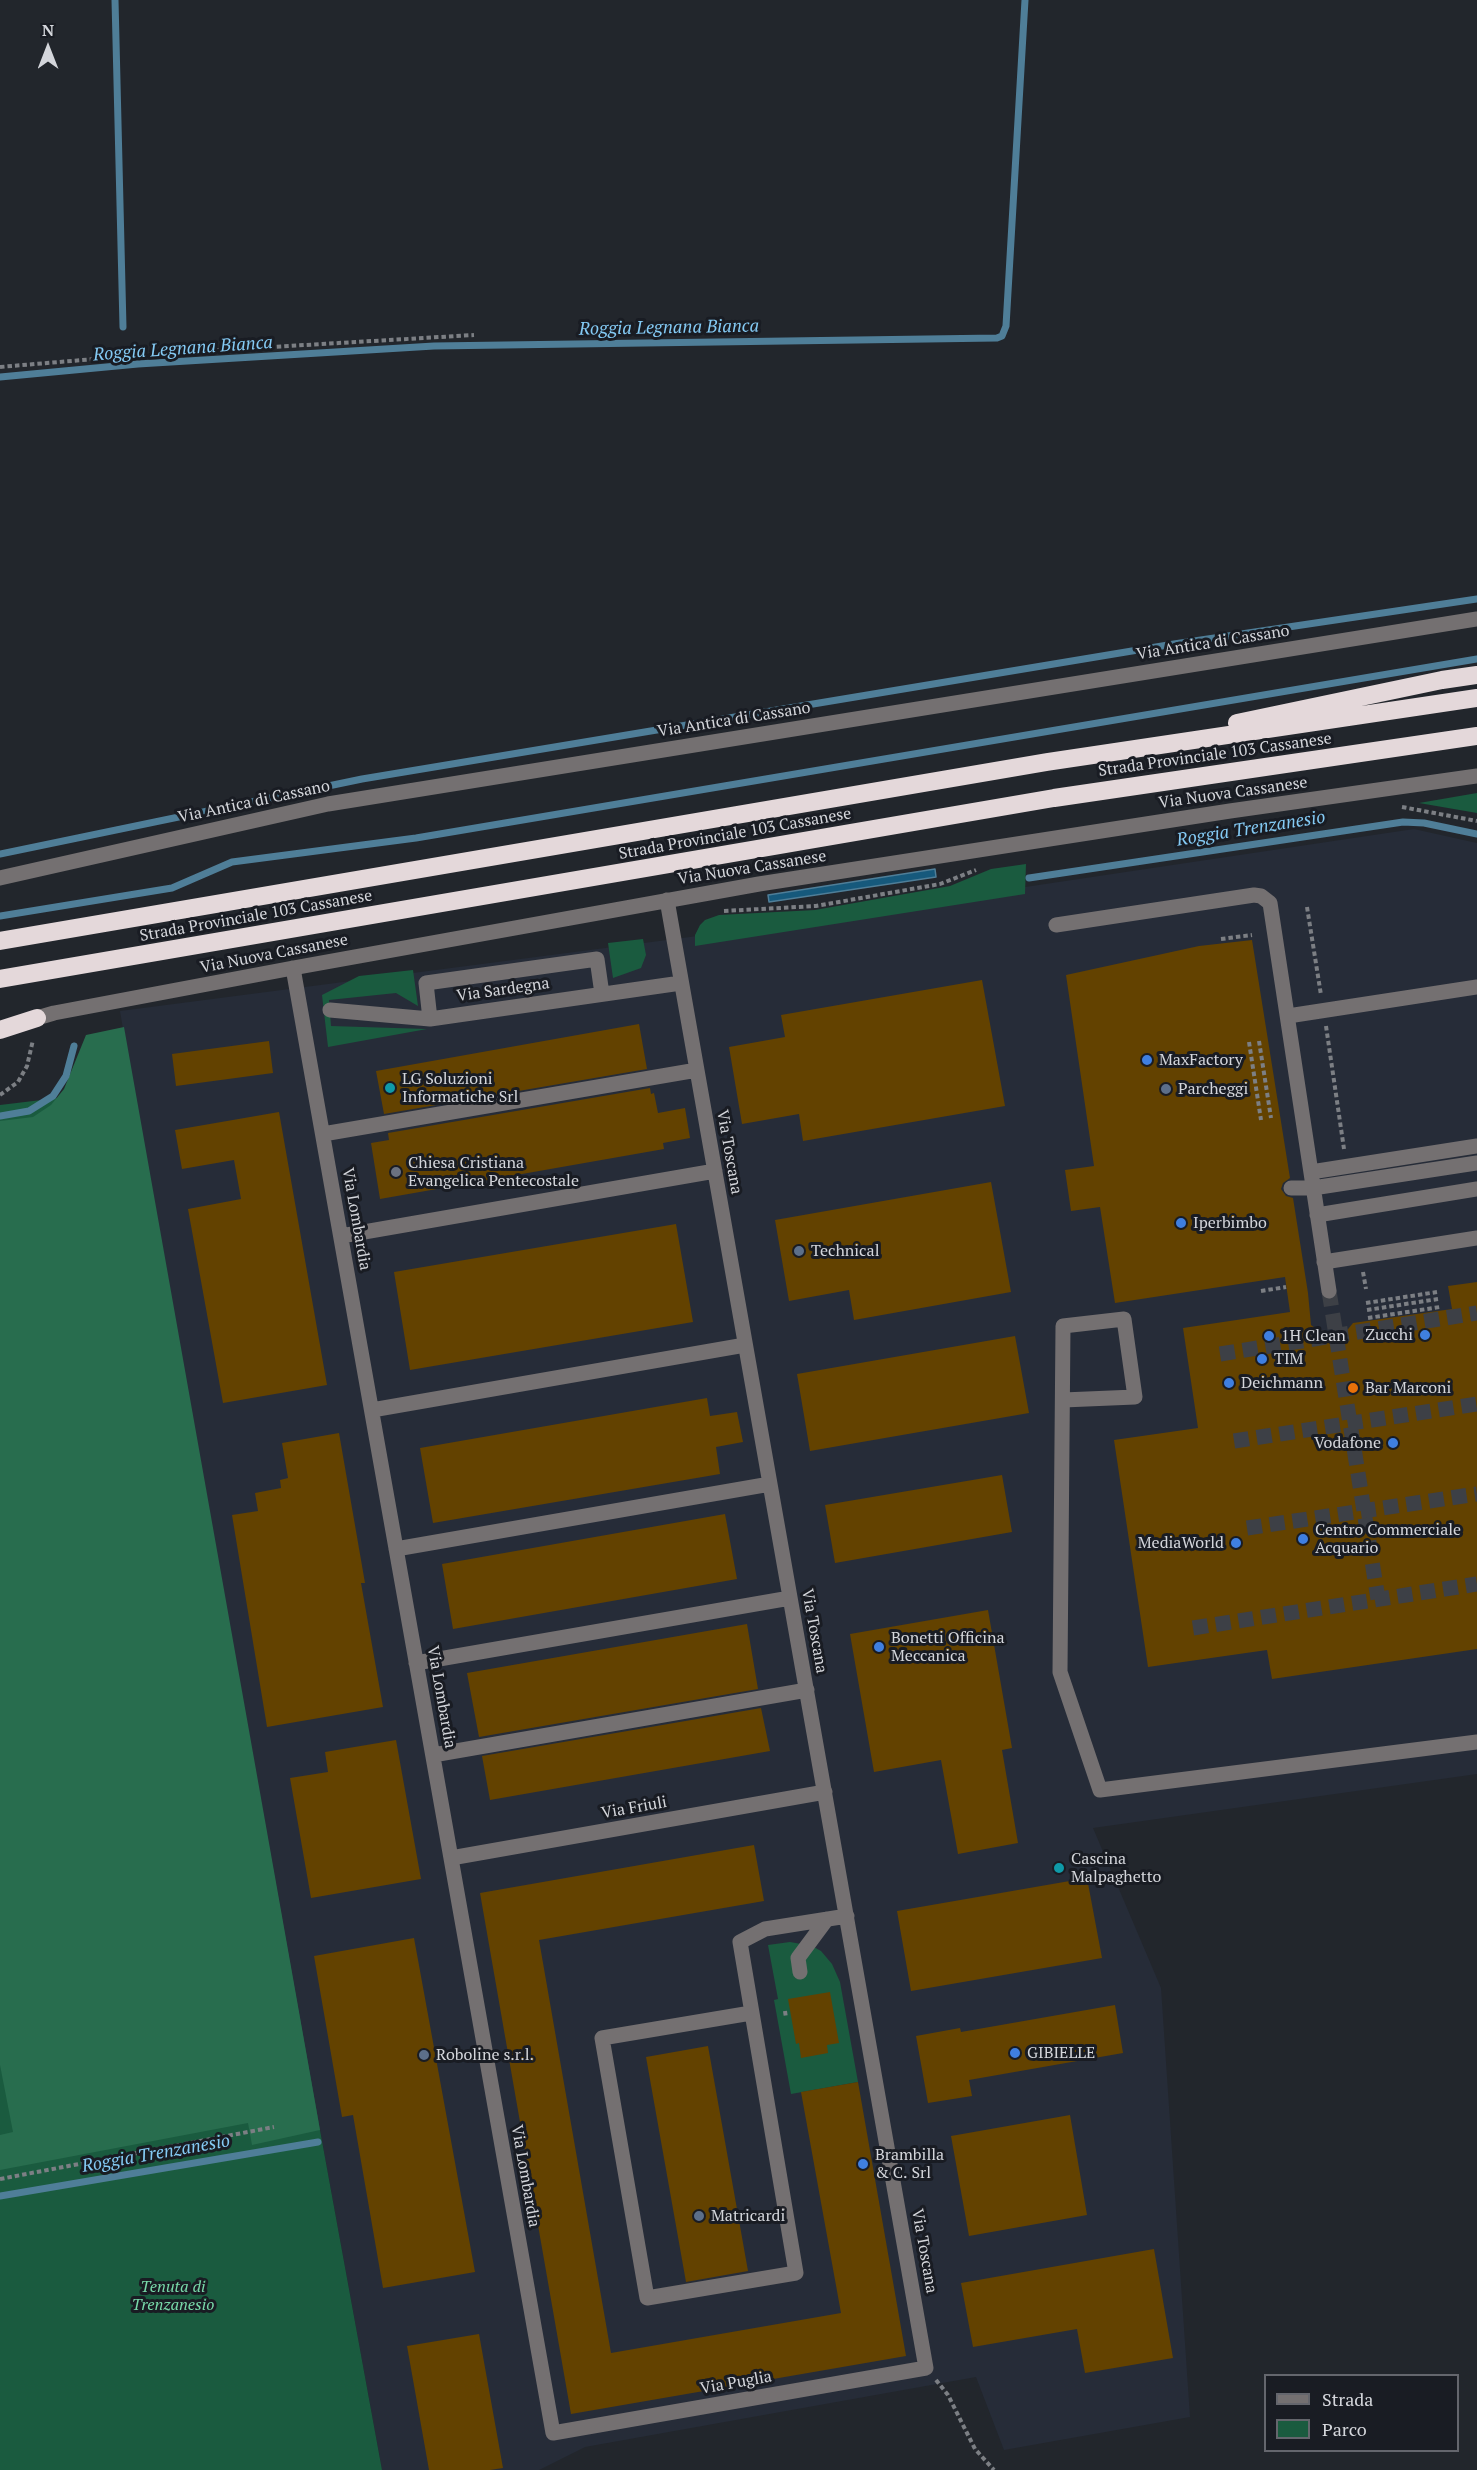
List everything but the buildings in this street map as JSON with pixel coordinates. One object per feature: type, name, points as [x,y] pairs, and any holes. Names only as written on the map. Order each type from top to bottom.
[{"type":"highway","points":[[1047,762],[1442,680],[1477,675]]},
{"type":"highway","name":"Strada Provinciale 103 Cassanese","points":[[0,941],[1047,762],[1477,698]]},
{"type":"highway","name":"Strada Provinciale 103 Cassanese","points":[[0,979],[1054,798],[1477,736]]},
{"type":"highway","points":[[0,1030],[38,1018]]},
{"type":"street","name":"Via Antica di Cassano","points":[[0,878],[172,837],[328,804],[1477,619]]},
{"type":"street","name":"Via Nuova Cassanese","points":[[38,1018],[54,1013],[293,968],[667,900],[1230,811],[1477,778]]},
{"type":"street","points":[[1056,925],[1261,896],[1270,903],[1329,1291]]},
{"type":"street","name":"Via Toscana","points":[[667,900],[926,2367]]},
{"type":"street","points":[[430,1018],[426,983],[597,960],[602,994]]},
{"type":"street","name":"Via Lombardia","points":[[293,968],[552,2433]]},
{"type":"street","name":"Via Sardegna","points":[[330,1010],[430,1018],[681,983]]},
{"type":"street","points":[[1288,1016],[1477,987]]},
{"type":"street","points":[[323,1134],[697,1070]]},
{"type":"street","points":[[1311,1172],[1477,1146]]},
{"type":"street","points":[[1291,1188],[1313,1188],[1477,1163]]},
{"type":"street","points":[[341,1236],[715,1171]]},
{"type":"street","points":[[1317,1215],[1477,1189]]},
{"type":"street","points":[[1324,1262],[1477,1238]]},
{"type":"street","points":[[1063,1400],[1135,1397],[1124,1319],[1063,1326],[1060,1672],[1100,1790],[1477,1742]]},
{"type":"street","points":[[372,1410],[745,1345]]},
{"type":"street","points":[[396,1549],[770,1484]]},
{"type":"street","points":[[416,1664],[790,1598]]},
{"type":"street","points":[[433,1755],[807,1690]]},
{"type":"street","name":"Via Friuli","points":[[451,1858],[825,1792]]},
{"type":"street","points":[[752,2013],[602,2038],[647,2298],[796,2273],[740,1942],[765,1929],[847,1916]]},
{"type":"street","points":[[800,1972],[798,1958],[826,1919]]},
{"type":"street","name":"Via Puglia","points":[[552,2433],[926,2367]]},
{"type":"path","points":[[0,367],[153,354],[474,335]]},
{"type":"path","points":[[1391,808],[1403,807],[1477,821]]},
{"type":"path","points":[[720,911],[816,906],[940,884],[979,869]]},
{"type":"path","points":[[1307,907],[1347,1166]]},
{"type":"path","points":[[1221,939],[1252,935]]},
{"type":"path","points":[[0,1095],[18,1082],[27,1066],[38,1018]]},
{"type":"path","points":[[1259,1041],[1271,1118]]},
{"type":"path","points":[[1249,1042],[1261,1120]]},
{"type":"path","points":[[1361,1256],[1366,1289]]},
{"type":"path","points":[[1261,1291],[1286,1287]]},
{"type":"path","points":[[1366,1303],[1437,1292]]},
{"type":"path","points":[[1367,1310],[1438,1299]]},
{"type":"path","points":[[1368,1317],[1440,1306]]},
{"type":"path","points":[[785,2011],[786,2018]]},
{"type":"path","points":[[0,2179],[274,2127]]},
{"type":"path","points":[[926,2367],[948,2395],[975,2449],[994,2470]]},
{"type":"shaded area","points":[[1414,829],[1477,843],[1477,1774],[1093,1828],[1161,1988],[1190,2417],[1004,2450],[976,2377],[585,2447],[539,2470],[382,2470],[320,2130],[251,1802],[120,1011],[690,937]]},
{"type":"green space","points":[[1477,793],[1477,813],[1419,803]]},
{"type":"green space","points":[[1026,864],[1025,894],[695,946],[695,935],[700,925],[705,920],[719,915],[815,910],[950,886],[991,869]]},
{"type":"green space","points":[[643,939],[646,955],[641,968],[613,978],[608,943]]},
{"type":"green space","points":[[413,970],[418,1006],[396,993],[329,1000],[331,1026],[427,1029],[328,1047],[322,995],[359,976]]},
{"type":"green space","name":"Tenuta di Trenzanesio","points":[[124,1027],[320,2130],[252,2145],[248,2123],[0,2170],[0,2135],[13,2132],[0,2065],[0,1121],[33,1117],[51,1105],[64,1089],[86,1035]]},
{"type":"green space","name":"Tenuta di Trenzanesio","points":[[133,1089],[382,2470],[0,2470],[0,1105]]},
{"type":"green space","points":[[790,1942],[812,1946],[821,1951],[832,1964],[840,1982],[858,2082],[791,2094],[774,2000],[778,1999],[768,1945]]},
{"type":"water","points":[[935,869],[936,877],[769,902],[768,895]]},
{"type":"waterway","points":[[115,0],[123,327]]},
{"type":"waterway","name":"Roggia Legnana Bianca","points":[[0,377],[138,364],[434,346],[997,338],[1002,336],[1006,326],[1025,0]]},
{"type":"waterway","points":[[0,854],[362,779],[1174,644],[1477,599]]},
{"type":"waterway","points":[[0,916],[172,888],[232,862],[416,838],[1477,659]]},
{"type":"waterway","name":"Roggia Trenzanesio","points":[[1029,878],[1403,822],[1424,823],[1477,834]]},
{"type":"waterway","name":"Roggia Trenzanesio","points":[[0,1116],[29,1111],[53,1096],[66,1076],[74,1046]]},
{"type":"waterway","name":"Roggia Trenzanesio","points":[[0,2196],[318,2142]]},
{"type":"tunnel","points":[[1329,1291],[1378,1599]]},
{"type":"tunnel","points":[[1220,1354],[1477,1313]]},
{"type":"tunnel","points":[[1234,1441],[1477,1404]]},
{"type":"tunnel","points":[[1247,1528],[1477,1494]]},
{"type":"tunnel","points":[[1193,1628],[1477,1584]]},
{"type":"place","name":"MaxFactory","points":[[1147,1060]]},
{"type":"place","name":"LG Soluzioni Informatiche Srl","points":[[390,1088]]},
{"type":"place","name":"Parcheggi","points":[[1166,1089]]},
{"type":"place","name":"Chiesa Cristiana Evangelica Pentecostale","points":[[396,1172]]},
{"type":"place","name":"Iperbimbo","points":[[1181,1223]]},
{"type":"place","name":"Technical","points":[[799,1251]]},
{"type":"place","name":"Zucchi","points":[[1425,1335]]},
{"type":"place","name":"1H Clean","points":[[1269,1336]]},
{"type":"place","name":"TIM","points":[[1262,1359]]},
{"type":"place","name":"Deichmann","points":[[1229,1383]]},
{"type":"place","name":"Bar Marconi","points":[[1353,1388]]},
{"type":"place","name":"Vodafone","points":[[1393,1443]]},
{"type":"place","name":"Centro Commerciale Acquario","points":[[1303,1539]]},
{"type":"place","name":"MediaWorld","points":[[1236,1543]]},
{"type":"place","name":"Bonetti Officina Meccanica","points":[[879,1647]]},
{"type":"place","name":"Cascina Malpaghetto","points":[[1059,1868]]},
{"type":"place","name":"GIBIELLE","points":[[1015,2053]]},
{"type":"place","name":"Roboline s.r.l.","points":[[424,2055]]},
{"type":"place","name":"Brambilla & C. Srl","points":[[863,2164]]},
{"type":"place","name":"Matricardi","points":[[699,2216]]}]
